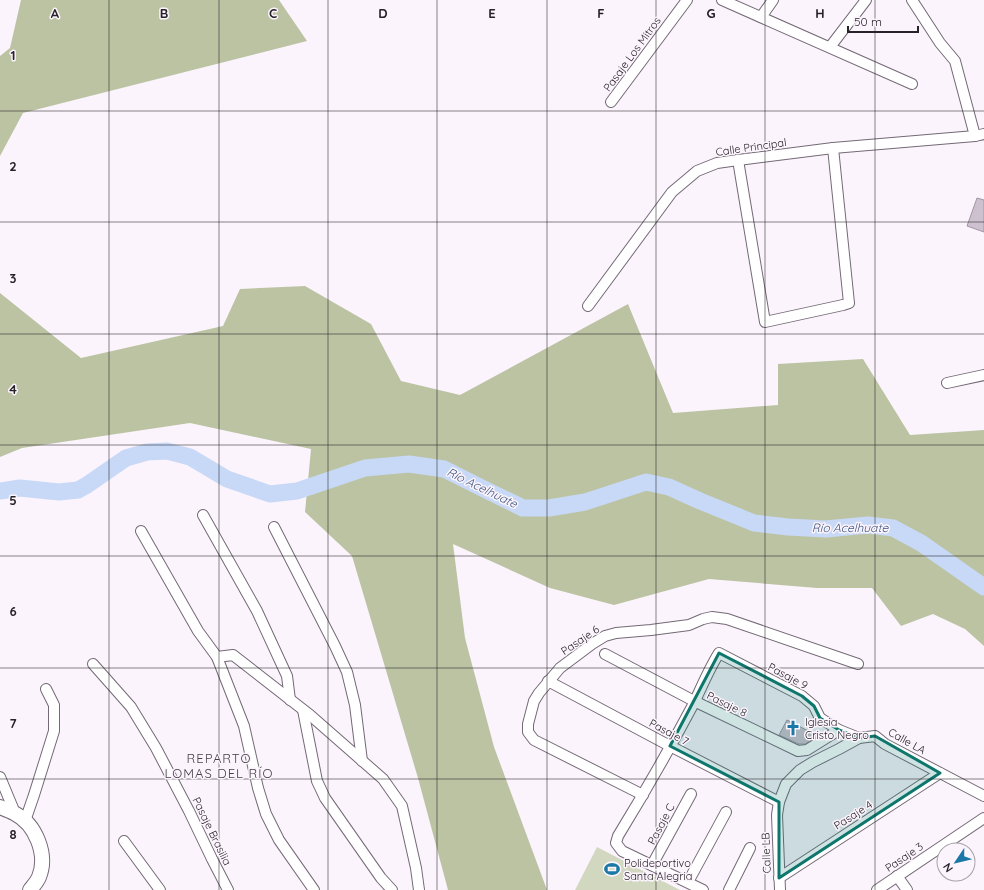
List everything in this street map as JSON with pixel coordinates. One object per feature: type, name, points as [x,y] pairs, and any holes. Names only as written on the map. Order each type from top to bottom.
[{"type":"main road","points":[[0,807],[20,817],[32,829],[38,840],[42,866],[39,878],[30,890]]},
{"type":"street","name":"Pasaje Los Mitros","points":[[611,102],[687,0]]},
{"type":"street","points":[[722,0],[912,84]]},
{"type":"street","points":[[760,17],[773,0]]},
{"type":"street","points":[[830,47],[866,0]]},
{"type":"street","points":[[912,0],[940,43],[955,61],[980,135]]},
{"type":"street","name":"Calle Principal","points":[[588,306],[672,192],[697,171],[717,163],[738,160],[833,148],[980,135]]},
{"type":"street","points":[[738,160],[765,322],[849,303],[833,148]]},
{"type":"street","points":[[947,383],[984,375]]},
{"type":"street","points":[[203,515],[258,611],[288,676],[290,700]]},
{"type":"street","points":[[274,527],[347,672],[354,705],[362,761]]},
{"type":"street","points":[[141,531],[198,631],[217,657],[244,726],[258,788],[266,814],[279,840],[314,890]]},
{"type":"street","name":"Pasaje 6","points":[[643,795],[534,740],[528,732],[528,724],[534,701],[539,692],[560,668],[605,636],[616,633],[689,625],[712,617],[727,619],[858,664]]},
{"type":"street","points":[[217,657],[233,654],[303,710],[383,779],[402,806],[416,868],[419,890]]},
{"type":"street","name":"Pasaje 8","points":[[605,654],[694,701],[798,751],[807,750],[839,730]]},
{"type":"street","name":"Pasaje 9","points":[[694,701],[719,654],[802,696],[814,706],[820,718],[839,730],[859,738]]},
{"type":"street","name":"Pasaje Brasilia","points":[[93,664],[131,707],[156,748],[228,890]]},
{"type":"street","name":"Pasaje 7","points":[[548,682],[779,802]]},
{"type":"street","points":[[0,777],[20,817],[34,796],[54,731],[54,705],[46,689]]},
{"type":"street","points":[[694,701],[643,795],[618,836],[616,843],[622,851],[703,890]]},
{"type":"street","points":[[303,710],[317,781],[325,798],[381,878],[392,890]]},
{"type":"street","name":"Calle LA","points":[[778,815],[779,802],[786,784],[800,770],[859,738],[875,736],[885,744],[984,796]]},
{"type":"street","name":"Pasaje 4","points":[[779,878],[940,773]]},
{"type":"street","name":"Pasaje C","points":[[652,865],[690,794]]},
{"type":"street","points":[[688,882],[726,812]]},
{"type":"street","name":"Calle LB","points":[[778,815],[780,890]]},
{"type":"street","name":"Pasaje 3","points":[[877,890],[984,818]]},
{"type":"street","points":[[124,841],[160,890]]},
{"type":"street","points":[[729,890],[750,848]]},
{"type":"street","points":[[897,876],[907,890]]},
{"type":"highlighted area","points":[[719,653],[802,696],[814,706],[820,718],[839,730],[859,738],[875,736],[940,773],[779,878],[779,802],[670,746]]},
{"type":"green space","points":[[21,0],[279,0],[307,41],[23,113],[0,156],[0,56],[10,48]]},
{"type":"green space","points":[[305,286],[371,324],[401,381],[460,395],[628,304],[673,413],[778,405],[778,364],[863,359],[910,435],[984,430],[984,646],[965,629],[933,614],[901,626],[872,588],[817,588],[709,579],[614,605],[550,588],[453,544],[465,638],[494,747],[547,890],[448,890],[418,778],[352,556],[305,512],[311,449],[190,423],[22,448],[0,457],[0,293],[81,358],[223,326],[240,289]]},
{"type":"green space","name":"Polideportivo Santa Alegria","points":[[597,847],[680,890],[575,890]]},
{"type":"building","points":[[977,198],[984,200],[984,232],[967,226]]},
{"type":"building","name":"Iglesia Cristo Negro","points":[[787,720],[818,736],[805,744],[799,744],[779,735]]},
{"type":"waterway","name":"Río Acelhuate","points":[[0,491],[20,488],[59,492],[78,490],[126,458],[147,452],[167,451],[190,457],[227,479],[270,494],[297,491],[365,468],[409,464],[444,469],[523,508],[549,508],[585,502],[646,482],[669,487],[754,523],[826,529],[868,525],[893,528],[921,543],[984,587]]},
{"type":"place","name":"Iglesia Cristo Negro","points":[[793,728]]},
{"type":"place","name":"Polideportivo Santa Alegria","points":[[612,869]]},
{"type":"district","name":"REPARTO LOMAS DEL RÍO","points":[[219,766]]}]
